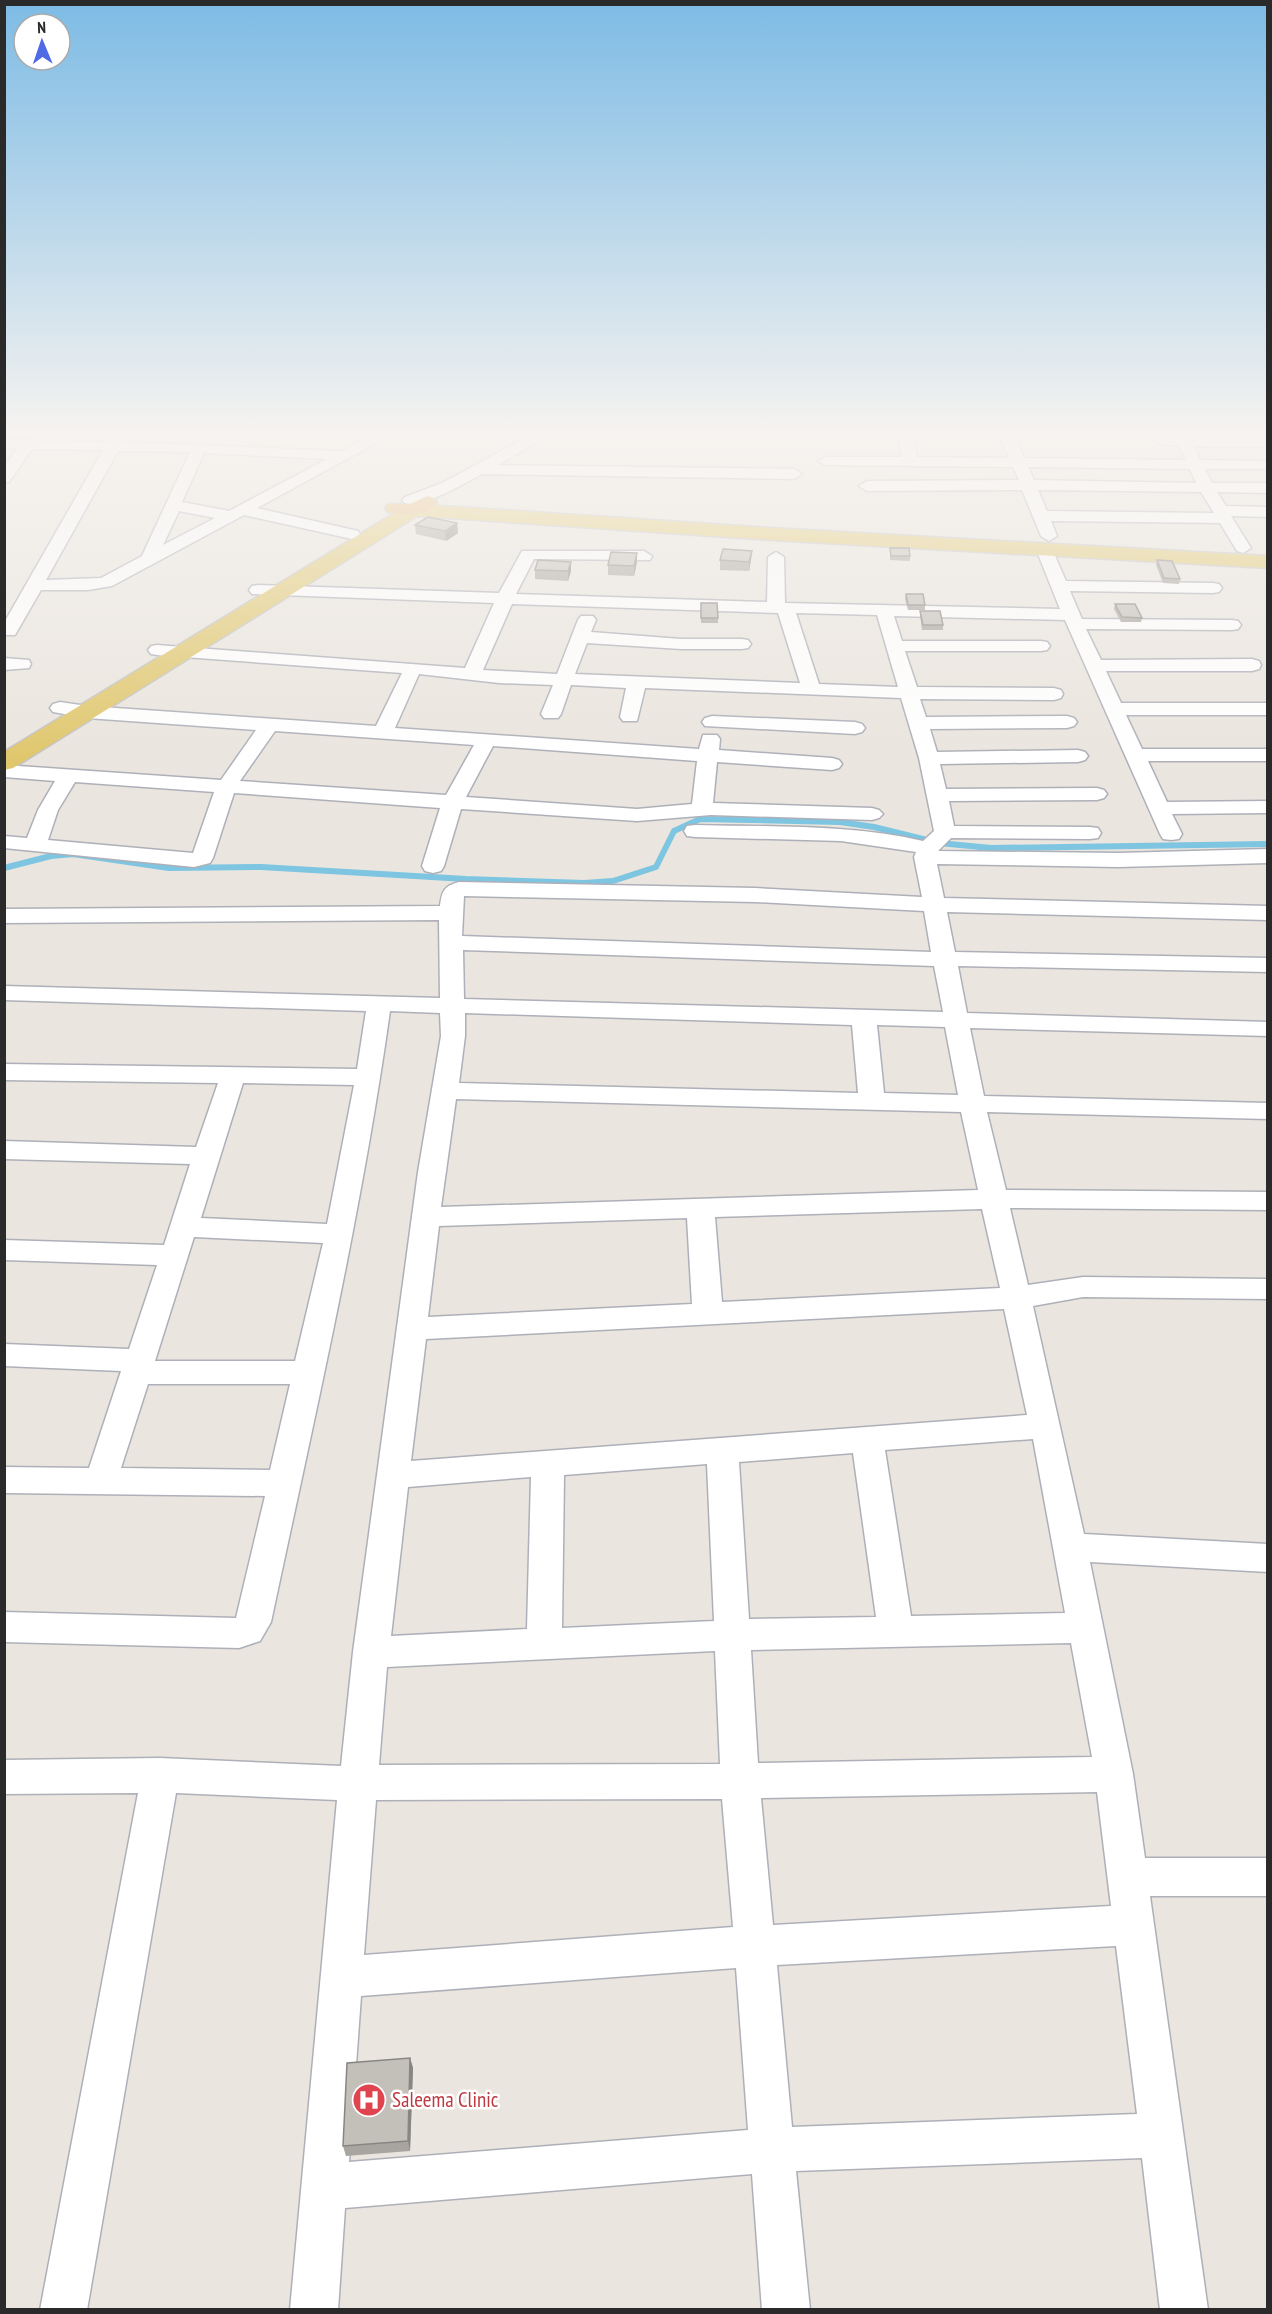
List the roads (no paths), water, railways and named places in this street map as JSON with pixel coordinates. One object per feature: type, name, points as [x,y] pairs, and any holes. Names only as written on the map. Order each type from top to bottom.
[{"type":"main road","points":[[4,741],[337,543]]},
{"type":"main road","points":[[4,763],[282,591],[355,543]]},
{"type":"main road","points":[[1057,543],[1268,562]]},
{"type":"main road","points":[[1078,543],[1268,549]]},
{"type":"street","points":[[9,631],[58,543]]},
{"type":"street","points":[[149,559],[156,543]]},
{"type":"street","points":[[34,585],[96,585],[180,543]]},
{"type":"street","points":[[1046,543],[1059,586],[1073,620],[1171,834]]},
{"type":"street","points":[[1240,543],[1243,548]]},
{"type":"street","points":[[472,674],[505,599],[528,554],[644,556]]},
{"type":"street","points":[[777,557],[781,608],[811,688]]},
{"type":"street","points":[[1059,586],[1213,588]]},
{"type":"street","points":[[258,590],[1232,625]]},
{"type":"street","points":[[551,714],[593,602]]},
{"type":"street","points":[[681,644],[682,605]]},
{"type":"street","points":[[884,611],[929,758],[937,795],[934,844],[935,905],[944,959],[972,1102],[1045,1426],[1114,1774],[1184,2310]]},
{"type":"street","points":[[580,637],[681,644],[742,644]]},
{"type":"street","points":[[157,650],[472,674],[908,693],[1054,694]]},
{"type":"street","points":[[896,653],[1041,654]]},
{"type":"street","points":[[1094,666],[1252,665]]},
{"type":"street","points":[[383,732],[413,668]]},
{"type":"street","points":[[630,717],[637,681]]},
{"type":"street","points":[[702,809],[717,684]]},
{"type":"street","points":[[60,708],[87,712],[832,764]]},
{"type":"street","points":[[1114,710],[1268,709]]},
{"type":"street","points":[[712,722],[855,728]]},
{"type":"street","points":[[918,723],[1068,722]]},
{"type":"street","points":[[4,842],[199,859],[203,857],[226,787],[269,725]]},
{"type":"street","points":[[434,866],[452,803],[487,740]]},
{"type":"street","points":[[1135,755],[1268,755]]},
{"type":"street","points":[[929,758],[1078,756]]},
{"type":"street","points":[[4,771],[637,815],[702,809],[777,809],[872,814]]},
{"type":"street","points":[[36,844],[48,810],[68,776]]},
{"type":"street","points":[[937,795],[1097,794]]},
{"type":"street","points":[[1160,808],[1268,807]]},
{"type":"street","points":[[695,831],[852,835],[905,842],[1118,860],[1268,856]]},
{"type":"street","points":[[934,844],[1089,833]]},
{"type":"street","points":[[314,2310],[371,1652],[412,1329],[453,1036],[450,913],[453,892],[459,889],[755,895],[935,905],[1268,913]]},
{"type":"street","points":[[4,916],[450,913]]},
{"type":"street","points":[[450,943],[944,959],[1268,965]]},
{"type":"street","points":[[4,993],[1268,1029]]},
{"type":"street","points":[[4,1627],[239,1633],[248,1630],[253,1622],[339,1234],[363,1111],[380,1005]]},
{"type":"street","points":[[864,1018],[872,1100]]},
{"type":"street","points":[[4,1072],[367,1077]]},
{"type":"street","points":[[101,1481],[233,1075]]},
{"type":"street","points":[[444,1091],[972,1102],[1268,1111]]},
{"type":"street","points":[[4,1150],[206,1156]]},
{"type":"street","points":[[427,1217],[993,1198],[1268,1201]]},
{"type":"street","points":[[700,1208],[708,1314]]},
{"type":"street","points":[[185,1227],[339,1234]]},
{"type":"street","points":[[4,1250],[174,1255]]},
{"type":"street","points":[[412,1329],[1016,1298],[1083,1287],[1268,1288]]},
{"type":"street","points":[[4,1355],[138,1366],[308,1373]]},
{"type":"street","points":[[394,1475],[1045,1426]]},
{"type":"street","points":[[867,1440],[896,1632]]},
{"type":"street","points":[[722,1451],[740,1781],[786,2310]]},
{"type":"street","points":[[544,1644],[548,1464]]},
{"type":"street","points":[[4,1480],[285,1484]]},
{"type":"street","points":[[1070,1547],[1268,1558]]},
{"type":"street","points":[[371,1652],[732,1635],[1086,1628]]},
{"type":"street","points":[[4,1778],[160,1776],[358,1783],[740,1781],[1114,1774]]},
{"type":"street","points":[[63,2310],[160,1776]]},
{"type":"street","points":[[1128,1877],[1268,1877]]},
{"type":"street","points":[[342,1977],[754,1946],[1135,1925]]},
{"type":"street","points":[[324,2187],[772,2150],[1162,2135]]},
{"type":"waterway","points":[[4,868],[51,856],[73,854],[169,868],[261,867],[466,879],[584,883],[613,881],[656,867],[674,831],[700,819],[840,822],[874,827],[939,843],[991,848],[1268,844]]},
{"type":"place","name":"Saleema Clinic","points":[[369,2100]]}]
